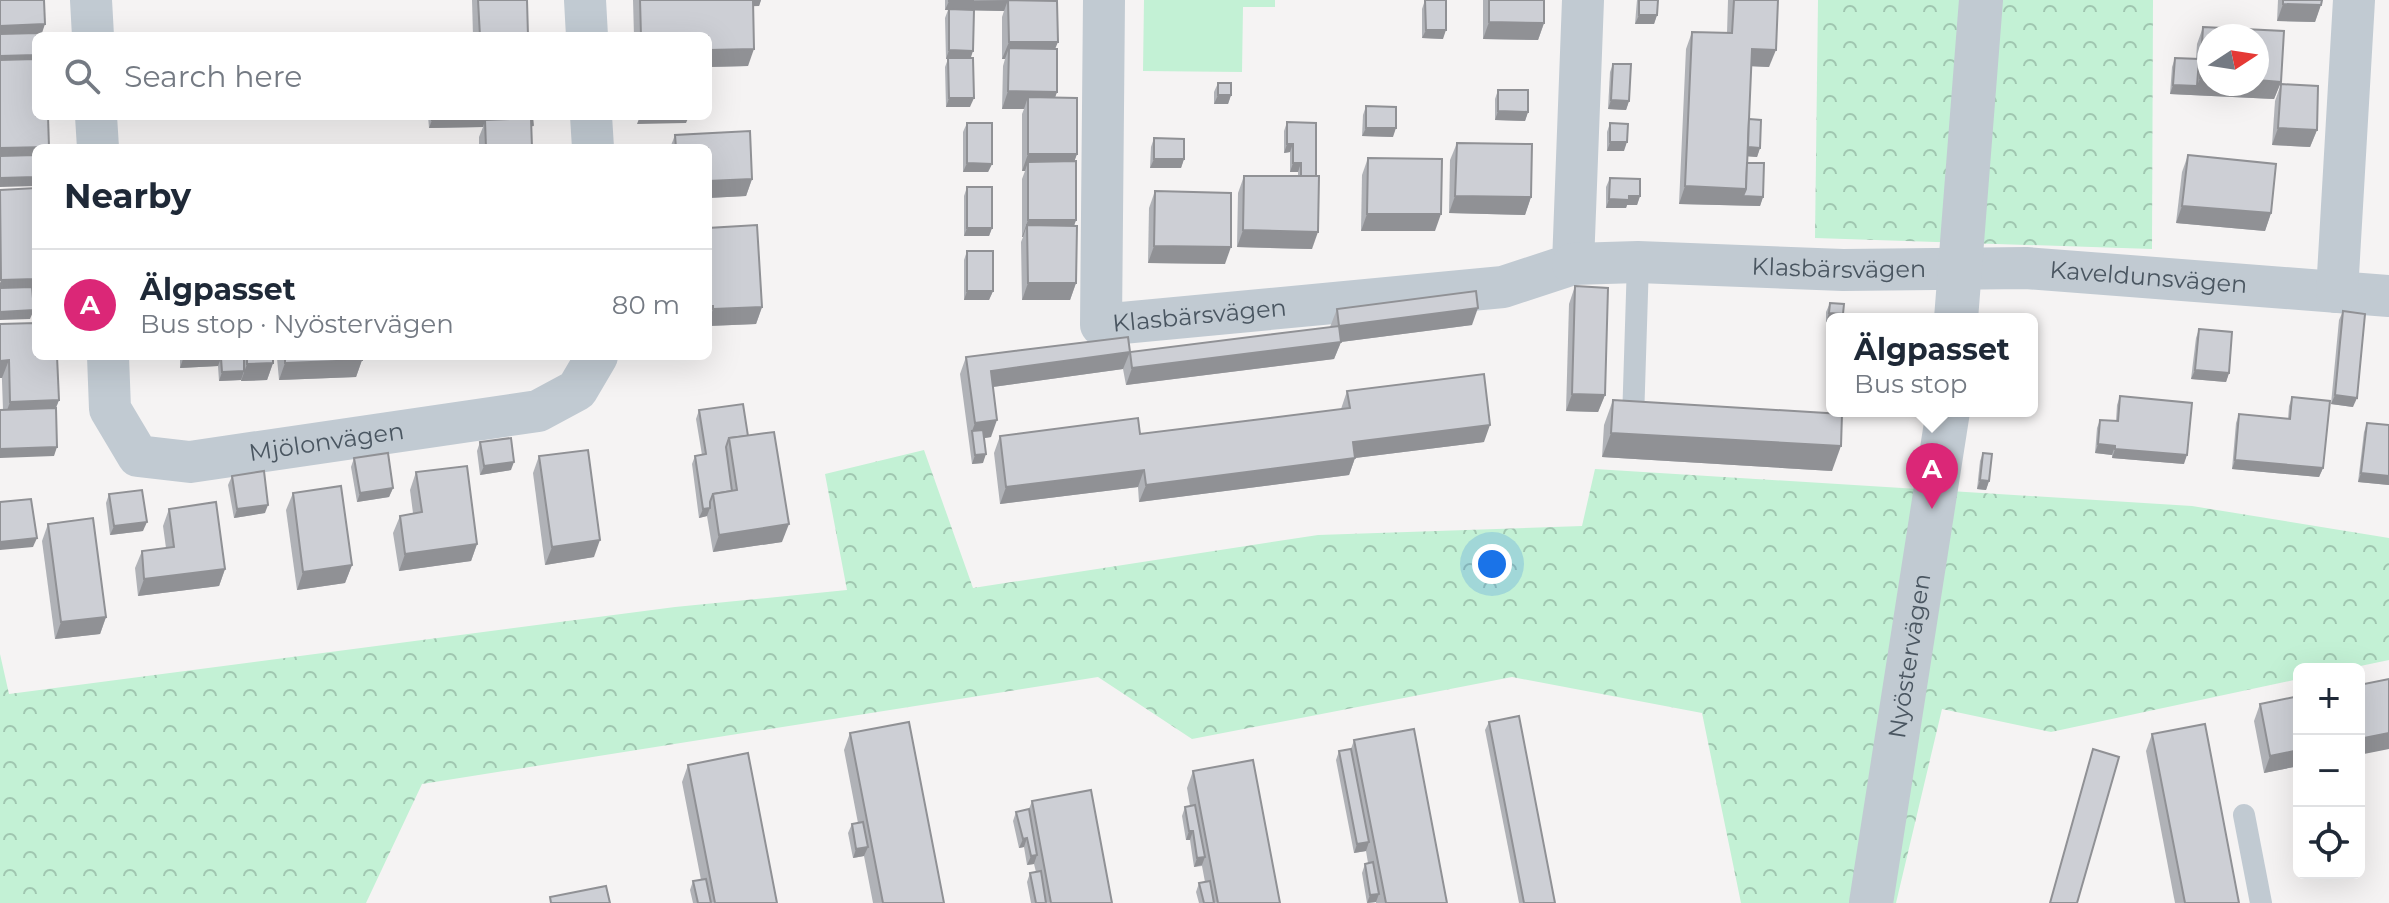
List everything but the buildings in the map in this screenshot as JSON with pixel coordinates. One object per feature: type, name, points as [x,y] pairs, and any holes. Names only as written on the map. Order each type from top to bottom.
[{"type":"street","points":[[91,0],[93,32]]},
{"type":"street","points":[[585,0],[587,32]]},
{"type":"street","name":"Klasbärsvägen","points":[[1104,0],[1101,325],[1503,287],[1573,264],[1638,262],[1843,270],[1961,270]]},
{"type":"street","points":[[1573,264],[1583,0]]},
{"type":"street","points":[[1957,313],[1981,0]]},
{"type":"street","points":[[2337,292],[2354,0]]},
{"type":"street","points":[[96,120],[98,144]]},
{"type":"street","points":[[591,120],[593,144]]},
{"type":"street","name":"Kaveldunsvägen","points":[[1961,270],[2026,268],[2389,296]]},
{"type":"street","name":"Mjölonvägen","points":[[108,360],[110,409],[138,456],[190,462],[538,411],[577,390],[595,360]]},
{"type":"street","name":"Nyöstervägen","points":[[1871,903],[1947,417]]},
{"type":"lane","points":[[1633,420],[1638,262]]},
{"type":"lane","points":[[2244,815],[2261,903]]},
{"type":"green space","points":[[1144,0],[1275,0],[1275,7],[1243,7],[1242,72],[1143,71]]},
{"type":"green space","points":[[1818,0],[2153,0],[2152,249],[1815,238]]},
{"type":"green space","points":[[924,450],[973,588],[1318,535],[1582,526],[1595,469],[2192,506],[2389,538],[2389,660],[2365,665],[2293,663],[2293,680],[2051,732],[1942,709],[1896,903],[1741,903],[1702,713],[1512,677],[1192,739],[1098,677],[422,784],[366,903],[0,903],[0,654],[9,694],[675,607],[847,590],[825,474]]},
{"type":"place","name":"Älgpasset","points":[[1932,509]]}]
